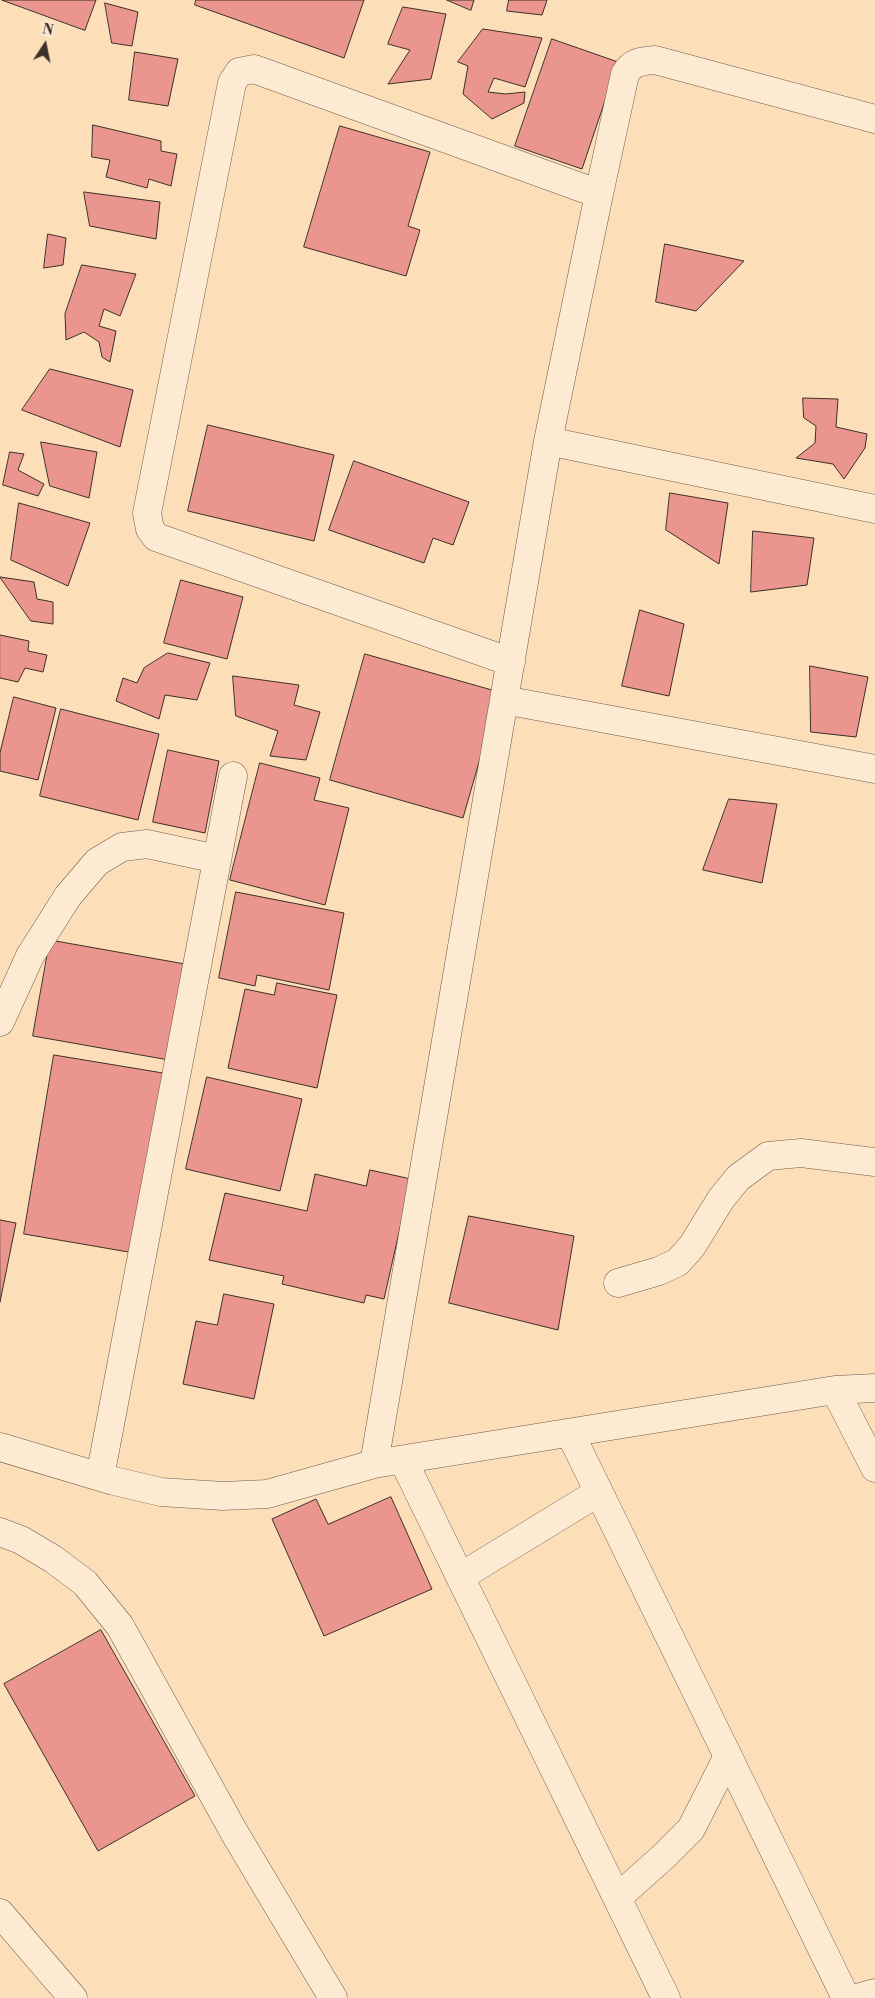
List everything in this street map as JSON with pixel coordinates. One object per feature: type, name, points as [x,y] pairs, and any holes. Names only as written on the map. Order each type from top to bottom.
[{"type":"street","points":[[374,1464],[548,441],[626,74],[630,66],[640,61],[655,60],[875,119]]},
{"type":"street","points":[[511,662],[156,536],[150,529],[147,513],[232,83],[239,72],[254,70],[599,194]]},
{"type":"street","points":[[548,441],[875,509]]},
{"type":"street","points":[[504,700],[875,769]]},
{"type":"street","points":[[100,1477],[233,776]]},
{"type":"street","points":[[0,1022],[30,956],[68,896],[96,862],[122,847],[147,844],[217,858]]},
{"type":"street","points":[[618,1283],[659,1271],[678,1262],[692,1246],[721,1199],[738,1178],[768,1156],[802,1153],[875,1162]]},
{"type":"street","points":[[0,1447],[100,1477],[161,1492],[222,1496],[267,1494],[374,1464],[835,1390],[875,1388]]},
{"type":"street","points":[[835,1390],[875,1468]]},
{"type":"street","points":[[570,1433],[846,1998]]},
{"type":"street","points":[[403,1460],[666,1998]]},
{"type":"street","points":[[460,1577],[599,1492]]},
{"type":"street","points":[[0,1532],[21,1540],[53,1558],[85,1583],[120,1626],[234,1832],[333,1998]]},
{"type":"street","points":[[617,1898],[691,1829],[728,1756]]},
{"type":"street","points":[[0,1913],[72,1998]]},
{"type":"street","points":[[857,1998],[875,1993]]},
{"type":"building","points":[[2,0],[96,0],[85,30]]},
{"type":"building","points":[[196,0],[364,0],[344,58],[195,5]]},
{"type":"building","points":[[447,0],[474,0],[471,10]]},
{"type":"building","points":[[509,0],[547,0],[542,15],[507,11]]},
{"type":"building","points":[[105,3],[138,12],[132,46],[112,43]]},
{"type":"building","points":[[403,7],[446,14],[431,79],[388,84],[410,50],[388,44]]},
{"type":"building","points":[[483,29],[542,38],[525,87],[494,78],[488,92],[506,94],[525,92],[524,103],[492,119],[463,94],[468,66],[458,62]]},
{"type":"building","points":[[552,39],[618,62],[582,169],[515,146]]},
{"type":"building","points":[[135,52],[178,59],[168,106],[129,100]]},
{"type":"building","points":[[93,125],[161,141],[161,151],[177,154],[171,186],[149,179],[147,188],[106,177],[110,160],[92,157]]},
{"type":"building","points":[[340,126],[430,152],[408,226],[420,230],[406,276],[304,247]]},
{"type":"building","points":[[84,192],[160,202],[156,239],[90,226]]},
{"type":"building","points":[[48,234],[66,238],[63,265],[44,268]]},
{"type":"building","points":[[665,244],[744,261],[696,311],[656,302]]},
{"type":"building","points":[[82,265],[136,274],[120,316],[104,309],[99,326],[116,331],[110,362],[102,357],[99,342],[84,332],[66,340],[65,314]]},
{"type":"building","points":[[50,369],[133,390],[120,447],[22,410]]},
{"type":"building","points":[[803,398],[838,399],[836,427],[867,434],[865,448],[844,479],[833,464],[796,458],[815,443],[816,426],[804,418]]},
{"type":"building","points":[[208,425],[334,455],[314,541],[188,511]]},
{"type":"building","points":[[41,442],[97,452],[89,498],[50,486]]},
{"type":"building","points":[[10,452],[24,454],[18,470],[44,484],[38,496],[3,485]]},
{"type":"building","points":[[354,461],[469,502],[453,545],[433,538],[424,563],[329,530]]},
{"type":"building","points":[[670,493],[728,503],[719,564],[666,530]]},
{"type":"building","points":[[19,503],[90,523],[68,586],[11,560]]},
{"type":"building","points":[[753,531],[814,538],[807,585],[751,592]]},
{"type":"building","points":[[0,577],[34,582],[37,599],[53,602],[53,624],[31,621]]},
{"type":"building","points":[[181,580],[243,597],[227,659],[164,643]]},
{"type":"building","points":[[640,610],[684,624],[669,696],[622,686]]},
{"type":"building","points":[[0,635],[29,641],[28,651],[47,655],[43,672],[25,668],[18,682],[0,678]]},
{"type":"building","points":[[168,653],[210,663],[197,700],[165,695],[159,719],[116,701],[123,678],[137,683],[144,668]]},
{"type":"building","points":[[365,654],[499,692],[463,818],[330,780]]},
{"type":"building","points":[[810,666],[868,677],[856,737],[811,732]]},
{"type":"building","points":[[233,676],[299,685],[294,705],[320,712],[306,760],[270,756],[278,731],[236,716]]},
{"type":"building","points":[[14,697],[56,708],[38,780],[0,771],[0,753]]},
{"type":"building","points":[[61,709],[159,734],[138,820],[40,796]]},
{"type":"building","points":[[168,750],[219,761],[205,833],[153,822]]},
{"type":"building","points":[[260,763],[320,778],[314,800],[349,808],[325,905],[230,880]]},
{"type":"building","points":[[729,799],[777,804],[762,883],[703,870]]},
{"type":"building","points":[[236,892],[344,913],[329,990],[257,975],[255,986],[219,978]]},
{"type":"building","points":[[50,940],[185,964],[169,1060],[33,1036]]},
{"type":"building","points":[[277,983],[337,995],[317,1088],[228,1068],[245,989],[274,995]]},
{"type":"building","points":[[54,1055],[169,1074],[140,1254],[24,1234]]},
{"type":"building","points":[[207,1077],[302,1099],[280,1191],[186,1169]]},
{"type":"building","points":[[370,1170],[411,1179],[384,1299],[366,1295],[364,1303],[282,1284],[284,1276],[209,1260],[225,1193],[307,1211],[315,1174],[366,1186]]},
{"type":"building","points":[[469,1216],[574,1236],[558,1330],[449,1303]]},
{"type":"building","points":[[0,1220],[16,1223],[0,1302]]},
{"type":"building","points":[[224,1294],[274,1304],[254,1399],[183,1384],[196,1321],[217,1325]]},
{"type":"building","points":[[391,1497],[432,1589],[324,1636],[272,1519],[316,1499],[328,1524]]},
{"type":"building","points":[[101,1630],[195,1796],[98,1851],[4,1684]]}]
